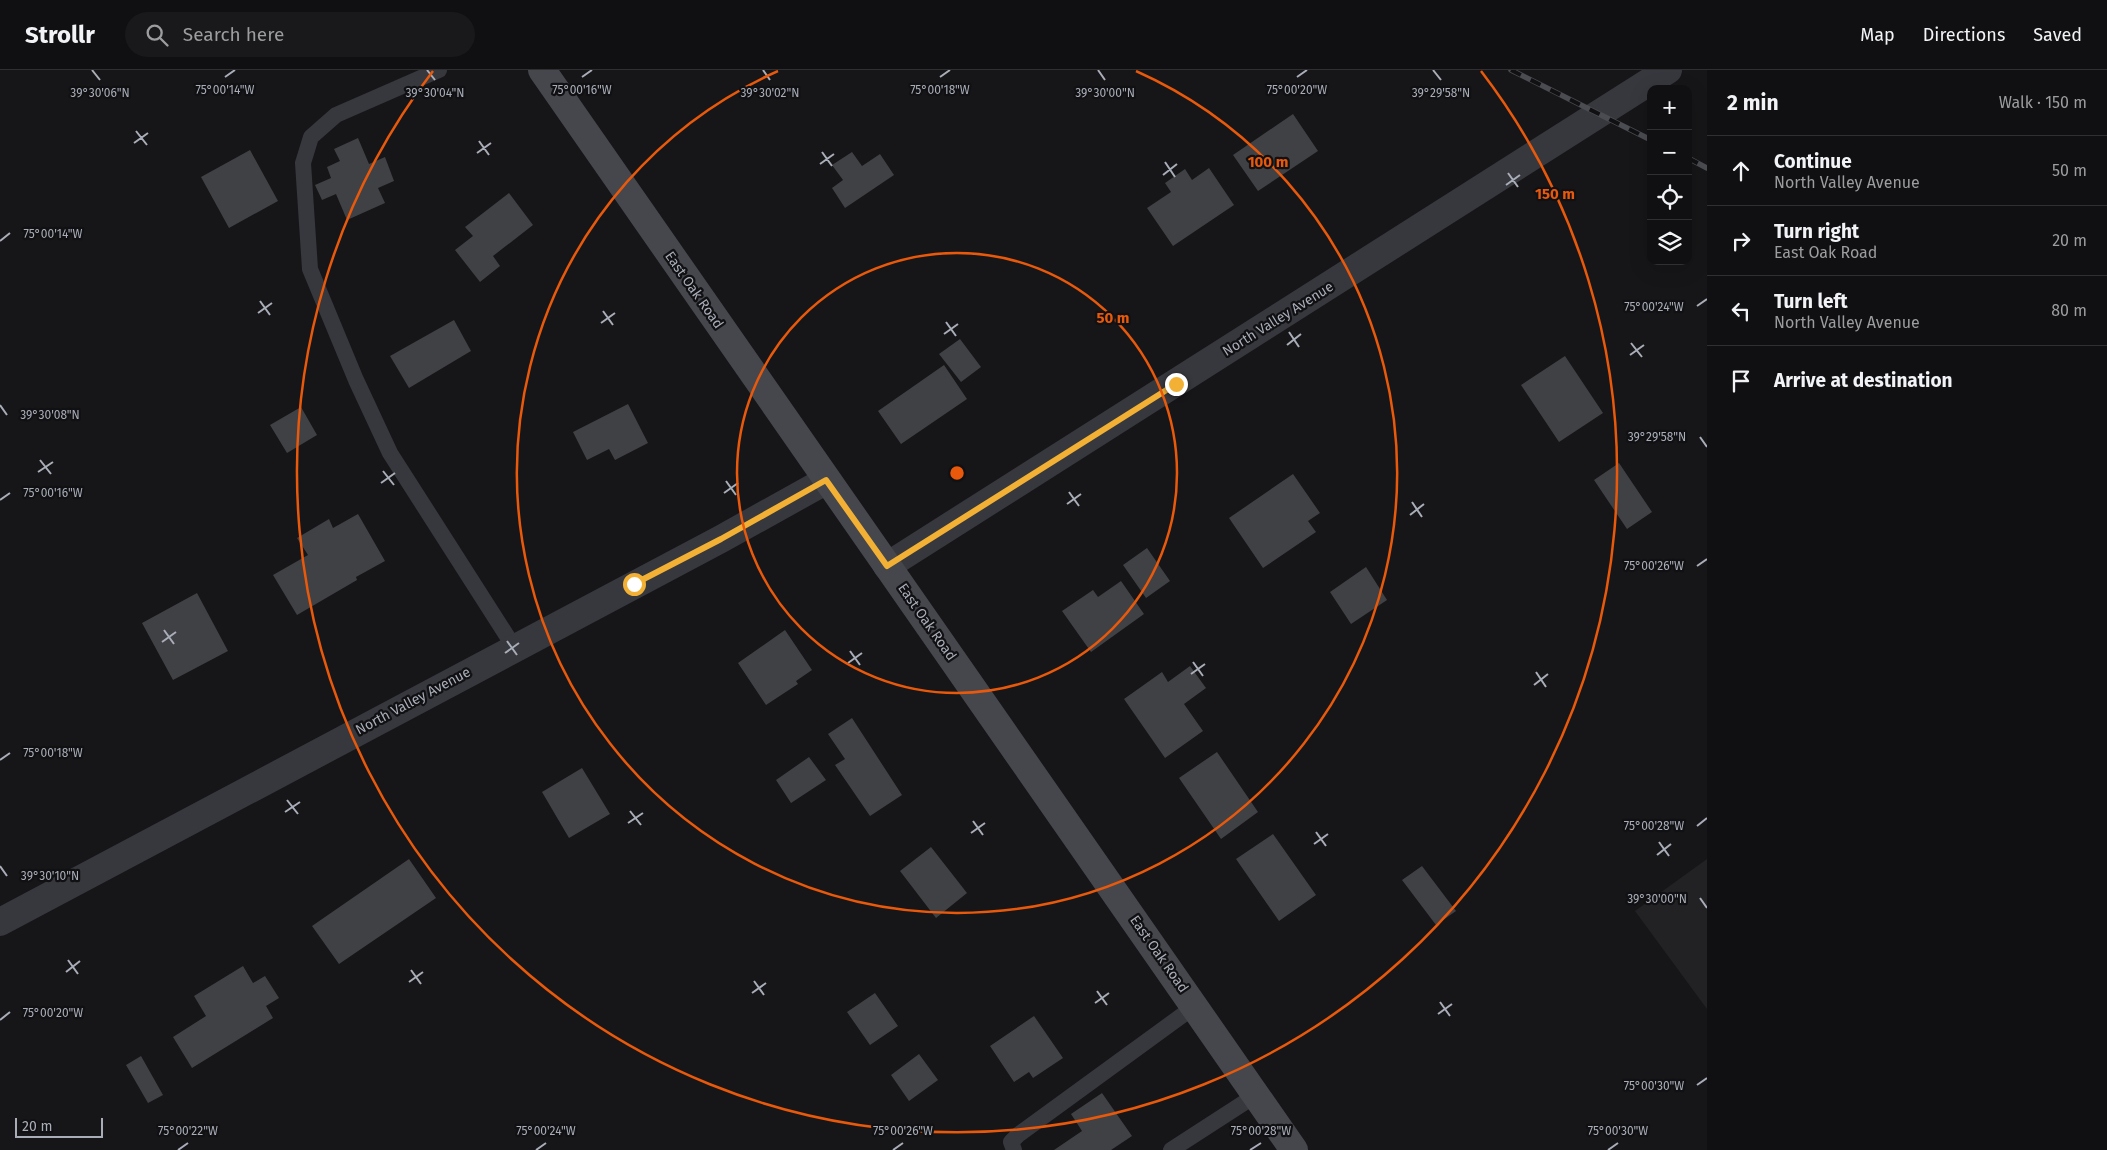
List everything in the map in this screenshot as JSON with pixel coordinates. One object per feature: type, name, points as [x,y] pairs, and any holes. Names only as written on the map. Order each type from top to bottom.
[{"type":"street","name":"East Oak Road","points":[[542,70],[1294,1150]]},
{"type":"street","name":"North Valley Avenue","points":[[887,566],[1664,71]]},
{"type":"street","name":"North Valley Avenue","points":[[0,922],[514,647],[721,539],[826,480]]},
{"type":"lane","points":[[439,70],[336,116],[311,137],[303,163],[310,269],[356,380],[390,453],[514,647]]},
{"type":"lane","points":[[1014,1150],[1011,1142],[1018,1135],[1195,1006]]},
{"type":"lane","points":[[1171,1150],[1256,1095]]},
{"type":"shaded area","points":[[1707,859],[1707,1009],[1635,911]]},
{"type":"building","points":[[1293,114],[1318,151],[1258,191],[1233,155]]},
{"type":"building","points":[[358,138],[369,164],[385,157],[394,181],[378,188],[385,203],[347,220],[336,194],[322,200],[315,185],[331,178],[327,167],[340,161],[334,149]]},
{"type":"building","points":[[250,150],[278,201],[229,228],[201,177]]},
{"type":"building","points":[[852,152],[862,166],[880,154],[894,175],[845,208],[832,188],[843,180],[832,165]]},
{"type":"building","points":[[1209,168],[1234,205],[1173,246],[1147,208],[1171,192],[1165,183],[1185,169],[1192,180]]},
{"type":"building","points":[[509,193],[533,225],[493,256],[500,266],[480,282],[455,250],[473,236],[465,227]]},
{"type":"building","points":[[454,320],[471,351],[409,388],[390,356]]},
{"type":"building","points":[[960,339],[981,367],[961,382],[939,354]]},
{"type":"building","points":[[1565,356],[1603,413],[1559,442],[1521,385]]},
{"type":"building","points":[[944,365],[967,399],[901,444],[878,411]]},
{"type":"building","points":[[628,404],[648,443],[615,460],[609,449],[587,460],[573,432]]},
{"type":"building","points":[[301,407],[317,435],[287,453],[270,425]]},
{"type":"building","points":[[1619,463],[1652,512],[1627,529],[1594,480]]},
{"type":"building","points":[[1293,474],[1320,513],[1308,521],[1316,532],[1263,568],[1229,518]]},
{"type":"building","points":[[358,514],[385,561],[356,577],[357,580],[297,615],[273,575],[308,555],[297,538],[329,519],[333,528]]},
{"type":"building","points":[[1147,548],[1170,581],[1146,598],[1123,565]]},
{"type":"building","points":[[1366,567],[1387,600],[1351,624],[1330,592]]},
{"type":"building","points":[[1121,581],[1144,614],[1091,652],[1062,611],[1093,590],[1098,597]]},
{"type":"building","points":[[197,593],[228,651],[173,680],[142,623]]},
{"type":"building","points":[[785,630],[812,670],[796,681],[798,684],[766,705],[738,663]]},
{"type":"building","points":[[1190,666],[1206,688],[1184,704],[1203,731],[1165,758],[1124,699],[1162,672],[1168,682]]},
{"type":"building","points":[[852,718],[902,795],[870,816],[835,765],[845,759],[828,734]]},
{"type":"building","points":[[1217,752],[1258,812],[1221,839],[1179,778]]},
{"type":"building","points":[[809,757],[826,780],[791,803],[776,780]]},
{"type":"building","points":[[582,768],[610,814],[569,838],[542,792]]},
{"type":"building","points":[[1273,834],[1316,895],[1279,921],[1236,859]]},
{"type":"building","points":[[931,847],[967,893],[936,918],[900,871]]},
{"type":"building","points":[[409,859],[436,898],[339,964],[312,926]]},
{"type":"building","points":[[1422,866],[1456,911],[1436,925],[1402,880]]},
{"type":"building","points":[[243,966],[253,983],[265,976],[279,998],[266,1006],[273,1018],[192,1068],[173,1037],[206,1016],[194,996]]},
{"type":"building","points":[[875,993],[898,1026],[870,1045],[847,1012]]},
{"type":"building","points":[[1034,1016],[1063,1058],[1033,1078],[1029,1072],[1014,1082],[990,1046]]},
{"type":"building","points":[[919,1054],[938,1080],[909,1101],[891,1075]]},
{"type":"building","points":[[141,1056],[163,1095],[148,1103],[126,1065]]},
{"type":"building","points":[[1102,1093],[1132,1136],[1111,1150],[1054,1150],[1082,1131],[1071,1114]]},
{"type":"railway","points":[[1511,70],[1647,138]]},
{"type":"railway","points":[[1692,160],[1707,168]]},
{"type":"route","points":[[634,584],[721,539],[826,480],[887,566],[1176,384]]}]
